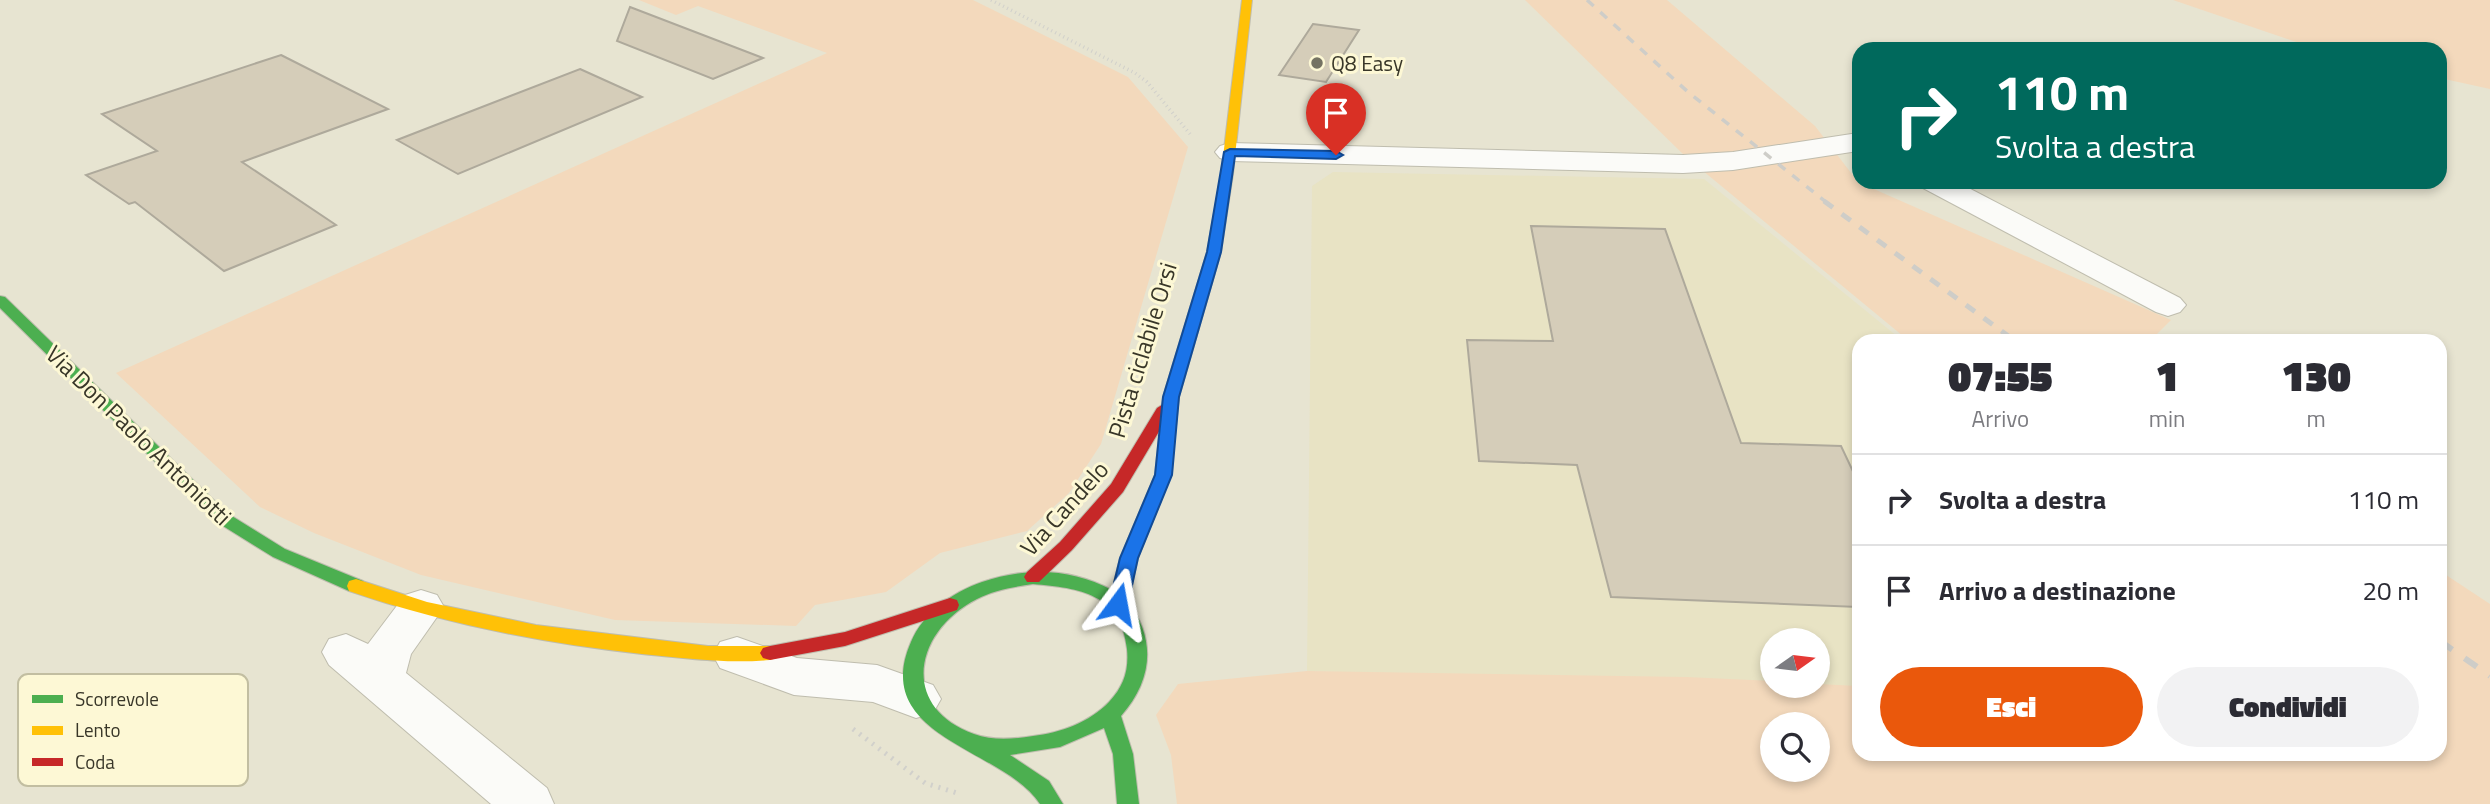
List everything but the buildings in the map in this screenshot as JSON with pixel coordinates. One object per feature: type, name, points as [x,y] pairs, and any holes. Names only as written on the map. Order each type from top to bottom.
[{"type":"street","name":"Via Candelo","points":[[1118,604],[1129,558],[1163,475],[1171,397],[1214,252],[1230,152],[1247,0]]},
{"type":"street","points":[[1230,152],[1683,164],[1733,161],[1852,143]]},
{"type":"street","points":[[1947,189],[2168,305]]},
{"type":"street","name":"Via Don Paolo Antoniotti","points":[[0,300],[164,463],[229,523],[289,557],[397,601],[468,619],[597,643],[737,654],[804,647],[899,624],[950,606]]},
{"type":"street","name":"Via Candelo","points":[[1033,576],[1066,546],[1118,488],[1171,397]]},
{"type":"street","points":[[1033,576],[1066,578],[1095,588],[1118,604],[1132,623],[1140,644],[1138,668],[1129,692],[1110,714],[1082,733],[1050,745],[1014,750],[981,746],[952,736],[930,719],[916,699],[912,674],[916,649],[929,626],[950,606],[975,590],[1003,581],[1033,576]]},
{"type":"street","points":[[421,607],[389,649],[363,666],[528,804]]},
{"type":"street","name":"Via Don Paolo Antoniotti","points":[[737,654],[794,676],[877,684],[916,699]]},
{"type":"street","points":[[1110,714],[1123,754],[1128,804]]},
{"type":"street","points":[[981,746],[1041,787],[1052,804]]},
{"type":"path","points":[[991,0],[1147,82],[1198,144]]},
{"type":"path","points":[[850,727],[925,783],[960,794]]},
{"type":"shaded area","points":[[639,0],[973,0],[1128,77],[1188,147],[1101,444],[1069,493],[1027,531],[940,553],[886,592],[815,605],[796,626],[615,620],[421,575],[314,533],[260,507],[116,373],[827,53],[698,6],[676,15]]},
{"type":"shaded area","points":[[1525,0],[1667,0],[1815,126],[1852,174],[1852,189],[1874,189],[2171,320],[2157,334],[1901,334],[1685,156]]},
{"type":"shaded area","points":[[2173,0],[2490,0],[2490,89],[2447,80],[2447,42],[2296,42]]},
{"type":"shaded area","points":[[1333,172],[1704,179],[1894,334],[1852,334],[1852,688],[1830,687],[1830,628],[1760,628],[1760,685],[1307,671],[1312,186]]},
{"type":"shaded area","points":[[2447,576],[2490,604],[2490,804],[1177,804],[1171,755],[1156,715],[1178,684],[1307,671],[1760,680],[1760,698],[1830,698],[1830,685],[1852,686],[1852,761],[2447,761]]},
{"type":"railway","points":[[1587,0],[1688,92],[1826,202]]},
{"type":"railway","points":[[1824,201],[2005,334]]},
{"type":"railway","points":[[2447,646],[2490,676]]},
{"type":"traffic: fast","points":[[1118,604],[1129,558],[1163,475],[1171,397],[1214,252],[1227,174]]},
{"type":"traffic: fast","points":[[0,300],[221,517],[279,553],[356,586]]},
{"type":"traffic: fast","points":[[1033,577],[1079,583],[1105,594],[1117,603],[1130,620],[1135,634],[1138,662],[1135,680],[1126,697],[1113,711],[1079,732],[1060,739],[1009,747],[969,741],[941,725],[926,710],[916,693],[912,675],[914,657],[922,639],[935,621],[953,605],[992,586],[1033,577]]},
{"type":"traffic: fast","points":[[1110,714],[1123,754],[1128,804]]},
{"type":"traffic: fast","points":[[982,748],[1041,787],[1052,804]]},
{"type":"traffic: slow","points":[[1227,174],[1247,0]]},
{"type":"traffic: slow","points":[[356,586],[427,609],[536,633],[708,653],[770,653]]},
{"type":"traffic: jam","points":[[1033,577],[1066,546],[1117,488],[1165,408]]},
{"type":"traffic: jam","points":[[770,653],[845,639],[950,605]]},
{"type":"place","name":"Q8 Easy","points":[[1317,63]]},
{"type":"route","points":[[1118,604],[1129,558],[1163,475],[1171,397],[1214,252],[1230,152],[1336,155]]}]
